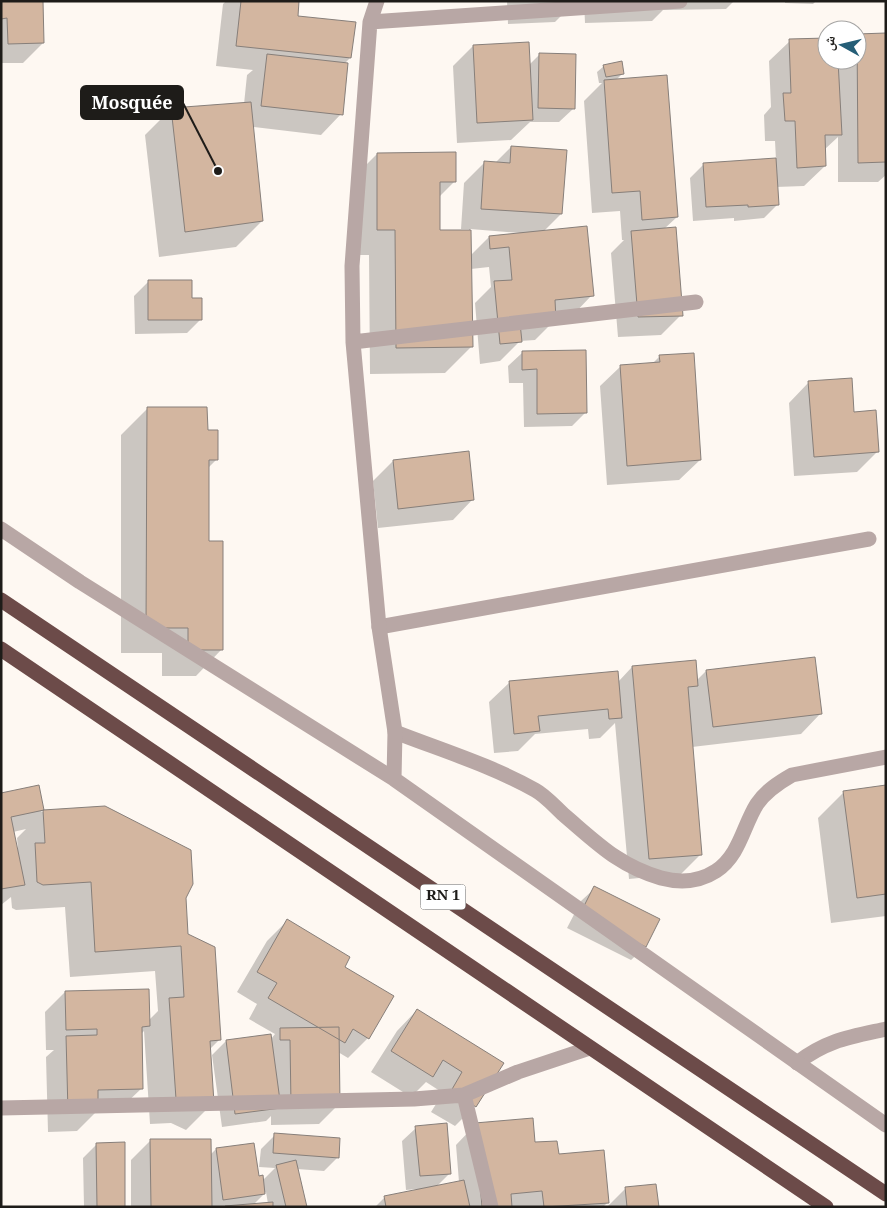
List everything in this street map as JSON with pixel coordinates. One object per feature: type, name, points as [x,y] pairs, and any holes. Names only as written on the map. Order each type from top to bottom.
[{"type":"highway","name":"RN 1","points":[[1,600],[886,1194]]},
{"type":"highway","name":"RN 1","points":[[1,649],[826,1207]]},
{"type":"street","points":[[377,1],[370,22],[352,266],[352,342],[379,627],[395,732],[394,779]]},
{"type":"street","points":[[370,22],[680,1]]},
{"type":"street","points":[[352,342],[696,302]]},
{"type":"street","points":[[1,529],[80,582],[394,779],[886,1125]]},
{"type":"street","points":[[379,627],[869,539]]},
{"type":"street","points":[[395,732],[513,779],[538,791],[603,848],[626,865],[646,874],[671,881],[696,880],[716,870],[739,844],[756,805],[778,783],[792,775],[886,757]]},
{"type":"street","points":[[797,1063],[827,1044],[844,1038],[886,1029]]},
{"type":"street","points":[[1,1108],[414,1099],[464,1095],[518,1072],[590,1048]]},
{"type":"street","points":[[464,1095],[491,1207]]},
{"type":"building","points":[[1,1],[43,1],[44,43],[8,44],[7,18],[1,19]]},
{"type":"building","points":[[241,1],[299,1],[298,16],[356,22],[351,58],[236,46]]},
{"type":"building","points":[[886,33],[886,162],[858,163],[857,70],[867,70],[867,34]]},
{"type":"building","points":[[817,38],[817,70],[839,70],[842,135],[825,135],[826,166],[797,168],[795,121],[785,121],[783,93],[791,93],[789,39]]},
{"type":"building","points":[[529,42],[533,120],[477,123],[473,45]]},
{"type":"building","points":[[539,53],[576,54],[575,109],[538,108]]},
{"type":"building","points":[[267,54],[348,63],[343,115],[261,106]]},
{"type":"building","points":[[622,61],[624,74],[606,77],[603,65]]},
{"type":"building","points":[[667,75],[678,217],[642,220],[640,191],[612,193],[604,80]]},
{"type":"building","points":[[251,102],[263,221],[185,232],[171,108]]},
{"type":"building","points":[[511,146],[567,150],[562,214],[481,209],[484,161],[510,163]]},
{"type":"building","points":[[456,152],[456,182],[440,182],[440,230],[471,230],[473,347],[396,348],[395,230],[377,230],[377,153]]},
{"type":"building","points":[[776,158],[779,205],[706,207],[703,163]]},
{"type":"building","points":[[587,226],[594,296],[555,300],[556,320],[520,323],[522,342],[500,344],[494,281],[512,280],[509,247],[490,249],[489,236]]},
{"type":"building","points":[[676,227],[683,316],[638,317],[631,231]]},
{"type":"building","points":[[148,280],[192,280],[192,298],[202,298],[202,320],[148,320]]},
{"type":"building","points":[[586,350],[587,413],[537,414],[537,369],[522,370],[522,351]]},
{"type":"building","points":[[694,353],[701,460],[627,466],[620,365],[660,362],[659,355]]},
{"type":"building","points":[[852,378],[854,412],[876,410],[879,452],[814,457],[808,381]]},
{"type":"building","points":[[147,407],[207,407],[208,430],[218,430],[218,460],[209,460],[209,541],[223,541],[223,650],[188,650],[188,628],[146,628]]},
{"type":"building","points":[[469,451],[474,500],[398,509],[393,460]]},
{"type":"building","points":[[815,657],[822,714],[713,727],[706,670]]},
{"type":"building","points":[[696,660],[698,686],[688,687],[702,855],[649,859],[632,666]]},
{"type":"building","points":[[618,671],[622,718],[609,719],[608,709],[538,716],[540,731],[514,734],[509,681]]},
{"type":"building","points":[[39,785],[44,810],[11,817],[25,885],[1,889],[1,793]]},
{"type":"building","points":[[886,785],[886,894],[857,898],[843,791]]},
{"type":"building","points":[[105,806],[191,850],[193,884],[186,898],[188,934],[215,947],[221,1040],[210,1041],[214,1103],[176,1099],[169,998],[184,997],[181,946],[95,952],[91,882],[43,885],[37,882],[35,843],[45,843],[43,810]]},
{"type":"building","points":[[594,886],[660,919],[646,947],[580,914]]},
{"type":"building","points":[[287,919],[350,957],[345,967],[394,996],[369,1039],[353,1029],[345,1043],[268,998],[277,983],[257,972]]},
{"type":"building","points":[[149,989],[150,1026],[142,1027],[143,1089],[98,1090],[98,1111],[68,1112],[66,1036],[97,1035],[97,1029],[66,1030],[65,991]]},
{"type":"building","points":[[417,1009],[504,1063],[476,1107],[451,1091],[462,1072],[443,1060],[433,1077],[391,1051]]},
{"type":"building","points":[[339,1027],[340,1104],[291,1105],[290,1040],[280,1040],[280,1028]]},
{"type":"building","points":[[271,1034],[281,1108],[235,1114],[226,1040]]},
{"type":"building","points":[[533,1118],[535,1142],[557,1141],[559,1154],[604,1150],[609,1203],[544,1207],[542,1191],[511,1194],[512,1207],[482,1207],[475,1123]]},
{"type":"building","points":[[447,1123],[451,1174],[420,1176],[415,1126]]},
{"type":"building","points":[[274,1133],[340,1138],[339,1158],[273,1153]]},
{"type":"building","points":[[150,1139],[211,1139],[212,1207],[151,1207]]},
{"type":"building","points":[[125,1142],[125,1207],[97,1207],[96,1143]]},
{"type":"building","points":[[254,1143],[259,1176],[263,1175],[265,1194],[223,1200],[216,1148]]},
{"type":"building","points":[[296,1160],[307,1207],[286,1207],[276,1165]]},
{"type":"building","points":[[464,1180],[470,1207],[386,1207],[384,1196]]},
{"type":"building","points":[[656,1184],[659,1207],[627,1207],[625,1187]]},
{"type":"building","points":[[273,1202],[273,1207],[225,1207],[225,1206]]},
{"type":"place","name":"Mosquée","points":[[218,171]]}]
